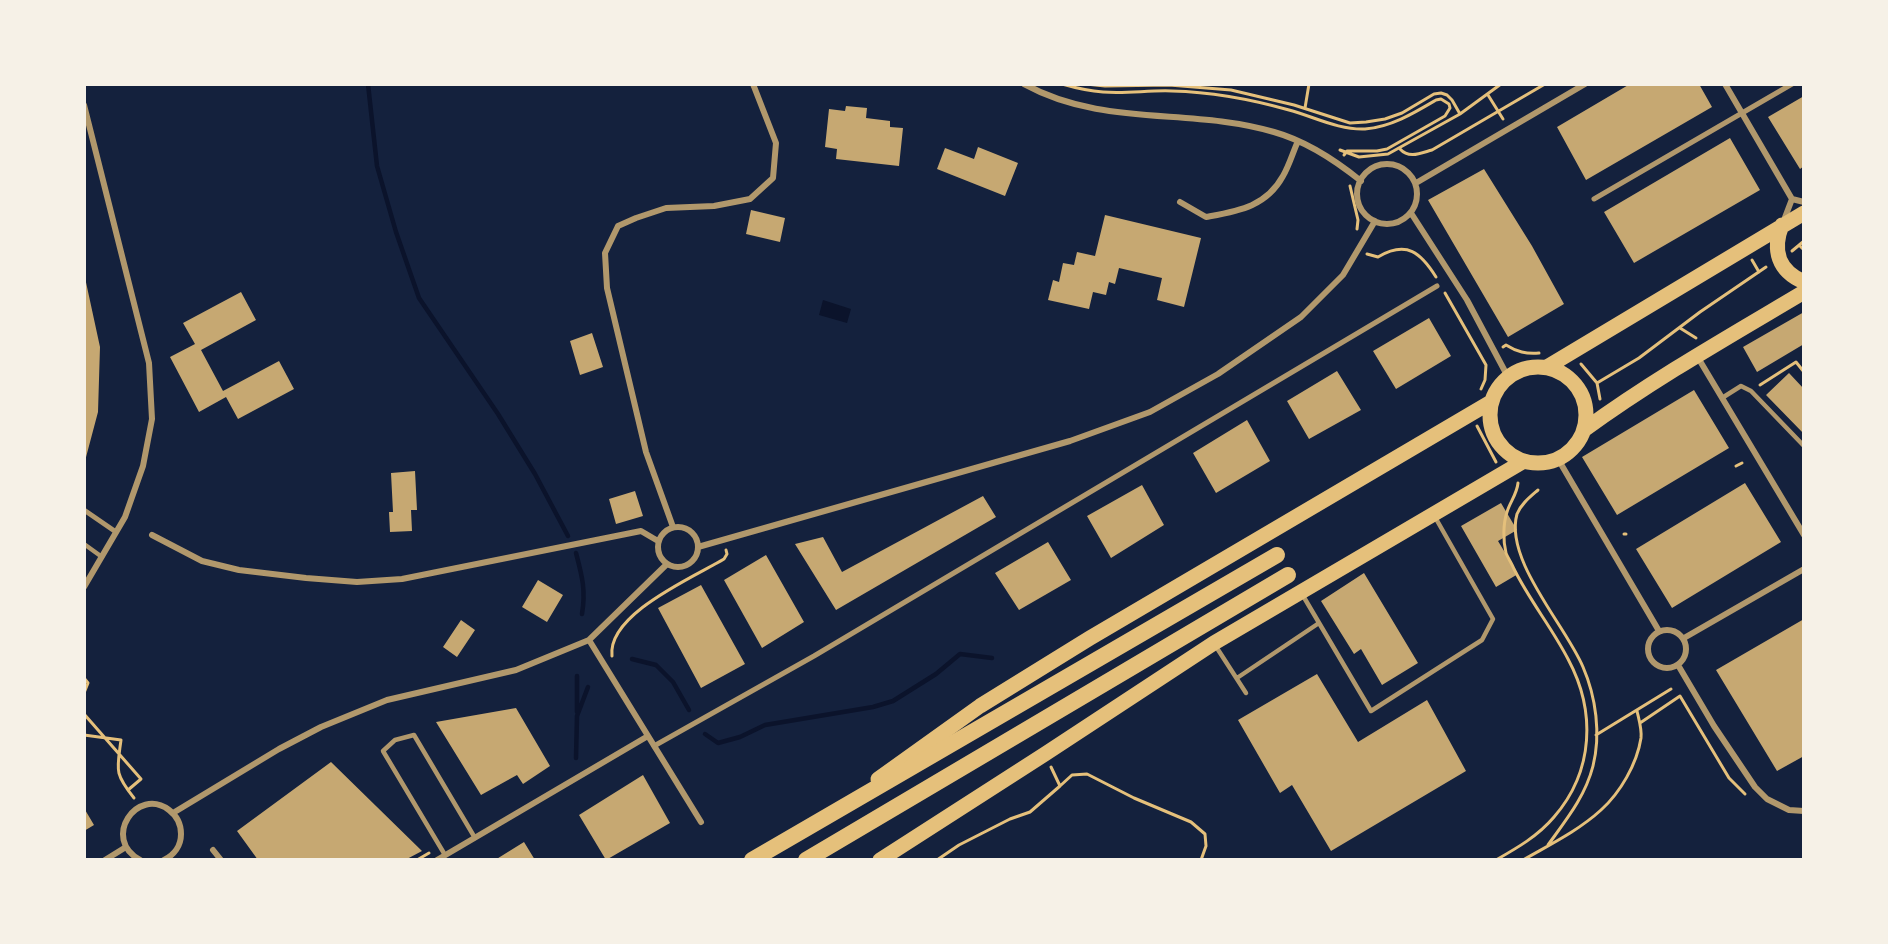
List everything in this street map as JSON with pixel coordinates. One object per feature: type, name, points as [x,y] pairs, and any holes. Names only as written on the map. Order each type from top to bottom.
[{"type":"highway","points":[[753,859],[1277,555]]},
{"type":"highway","points":[[806,860],[1288,575]]},
{"type":"highway","points":[[823,860],[897,807]]},
{"type":"main road","points":[[1547,367],[1804,213]]},
{"type":"main road","points":[[1782,225],[1777,244],[1778,255],[1788,273],[1804,282]]},
{"type":"main road","points":[[1584,430],[1697,356],[1804,292]]},
{"type":"main road","points":[[1547,367],[1559,371],[1573,381],[1583,396],[1587,412],[1584,430],[1574,447],[1558,459],[1541,463],[1524,461],[1508,453],[1496,439],[1490,423],[1491,402],[1508,377],[1524,368],[1547,367]]},
{"type":"main road","points":[[828,816],[981,706],[1090,638],[1491,402]]},
{"type":"main road","points":[[880,860],[1214,643],[1524,461]]},
{"type":"street","points":[[673,527],[646,452],[607,288],[604,253],[618,226],[636,218],[666,208],[714,206],[750,199],[773,178],[776,143],[753,84]]},
{"type":"street","points":[[1024,84],[1060,100],[1095,110],[1224,122],[1275,132],[1336,161],[1361,181]]},
{"type":"street","points":[[1416,183],[1585,84]]},
{"type":"street","points":[[1725,84],[1792,199],[1804,202]]},
{"type":"street","points":[[1594,199],[1792,84]]},
{"type":"street","points":[[84,105],[149,363],[152,419],[143,466],[125,517],[84,587]]},
{"type":"street","points":[[1180,202],[1206,217],[1241,211],[1266,198],[1283,176],[1298,141]]},
{"type":"street","points":[[1384,164],[1403,168],[1416,183],[1416,204],[1411,213],[1394,223],[1384,224],[1367,216],[1358,200],[1358,190],[1366,173],[1384,164]]},
{"type":"street","points":[[1782,225],[1792,199]]},
{"type":"street","points":[[1411,213],[1462,292],[1508,377]]},
{"type":"street","points":[[698,547],[1070,441],[1150,412],[1218,374],[1301,317],[1343,274],[1375,221]]},
{"type":"street","points":[[654,746],[814,656],[1437,286]]},
{"type":"street","points":[[1697,356],[1804,535]]},
{"type":"street","points":[[1558,459],[1659,631]]},
{"type":"street","points":[[84,510],[116,532]]},
{"type":"street","points":[[673,527],[690,531],[698,547],[690,563],[679,567],[667,564],[658,554],[658,541],[673,527]]},
{"type":"street","points":[[152,535],[202,561],[239,570],[357,582],[402,579],[641,531],[658,541]]},
{"type":"street","points":[[173,813],[279,749],[321,727],[387,700],[516,670],[589,640],[667,564]]},
{"type":"street","points":[[1684,638],[1804,569]]},
{"type":"street","points":[[1670,629],[1684,638],[1685,656],[1678,665],[1666,668],[1650,659],[1648,646],[1650,640],[1659,631],[1670,629]]},
{"type":"street","points":[[589,640],[701,822]]},
{"type":"street","points":[[1678,665],[1714,726],[1755,787],[1767,799],[1789,810],[1804,812]]},
{"type":"street","points":[[437,860],[648,736]]},
{"type":"street","points":[[140,860],[130,854],[126,847],[123,828],[132,812],[149,804],[166,808],[173,813],[181,829],[181,838],[173,854],[166,859]]},
{"type":"street","points":[[105,860],[126,847]]},
{"type":"street","points":[[213,850],[221,860]]},
{"type":"lane","points":[[1722,398],[1741,386],[1751,391],[1804,447]]},
{"type":"lane","points":[[1301,591],[1371,711],[1482,640],[1493,619],[1433,513]]},
{"type":"lane","points":[[84,544],[102,557]]},
{"type":"lane","points":[[1237,678],[1319,623]]},
{"type":"lane","points":[[1214,643],[1246,693]]},
{"type":"lane","points":[[445,855],[383,751],[395,740],[414,735],[475,838]]},
{"type":"path","points":[[1062,84],[1104,92],[1169,91],[1230,96],[1293,111],[1349,129],[1367,129],[1386,125],[1436,100],[1441,99],[1449,104],[1450,108],[1446,116],[1396,145],[1377,151],[1347,151],[1336,161]]},
{"type":"path","points":[[1086,84],[1211,87],[1253,94],[1350,123],[1385,119],[1402,113],[1434,94],[1441,93],[1448,95],[1460,114]]},
{"type":"path","points":[[1305,108],[1309,84]]},
{"type":"path","points":[[1475,395],[1485,380],[1486,365],[1428,264],[1416,252],[1391,250],[1378,257],[1369,255],[1351,243],[1358,220],[1350,187],[1335,168],[1338,149],[1359,157],[1388,154],[1460,114],[1501,84]]},
{"type":"path","points":[[1396,145],[1404,153],[1411,155],[1432,150],[1545,84]]},
{"type":"path","points":[[1488,95],[1495,106]]},
{"type":"path","points":[[1804,241],[1799,245],[1804,250]]},
{"type":"path","points":[[1598,383],[1640,358],[1700,312],[1773,262]]},
{"type":"path","points":[[1680,328],[1698,338]]},
{"type":"path","points":[[1575,358],[1598,383],[1601,404]]},
{"type":"path","points":[[1751,391],[1796,362],[1804,372]]},
{"type":"path","points":[[1471,414],[1506,482],[1513,479],[1518,483],[1506,513],[1503,529],[1506,552],[1524,589],[1568,659],[1581,686],[1588,737],[1583,764],[1574,787],[1555,817],[1524,844],[1496,860]]},
{"type":"path","points":[[1736,466],[1742,462]]},
{"type":"path","points":[[1538,490],[1525,502],[1518,513],[1516,539],[1520,554],[1538,591],[1582,664],[1591,686],[1596,717],[1593,765],[1583,792],[1576,807],[1548,845]]},
{"type":"path","points":[[613,664],[612,651],[619,631],[654,598],[724,559],[727,554],[721,539]]},
{"type":"path","points":[[84,678],[88,683],[84,693]]},
{"type":"path","points":[[1596,735],[1671,689]]},
{"type":"path","points":[[1640,723],[1680,696],[1729,778],[1750,799]]},
{"type":"path","points":[[1522,860],[1584,823],[1613,797],[1636,757],[1641,737],[1637,711]]},
{"type":"path","points":[[84,714],[141,779],[127,790]]},
{"type":"path","points":[[84,735],[121,740],[117,770],[127,790],[140,807]]},
{"type":"path","points":[[1045,754],[1060,786]]},
{"type":"path","points":[[937,860],[959,845],[1010,819],[1030,812],[1072,775],[1087,774],[1134,798],[1191,822],[1205,834],[1206,846],[1201,860]]},
{"type":"water","points":[[823,300],[851,309],[847,323],[819,315]]},
{"type":"building","points":[[1630,84],[1699,84],[1712,107],[1586,180],[1557,127]]},
{"type":"building","points":[[1804,96],[1804,166],[1800,169],[1768,117]]},
{"type":"building","points":[[846,106],[867,108],[866,118],[890,121],[890,127],[903,128],[899,166],[836,159],[837,149],[825,147],[829,109],[845,111]]},
{"type":"building","points":[[1730,138],[1760,190],[1634,263],[1604,212]]},
{"type":"building","points":[[978,147],[1018,163],[1005,196],[937,169],[945,148],[974,159]]},
{"type":"building","points":[[1484,169],[1532,246],[1564,304],[1508,337],[1428,200]]},
{"type":"building","points":[[751,210],[785,218],[780,242],[746,234]]},
{"type":"building","points":[[1105,215],[1201,238],[1184,307],[1157,300],[1162,278],[1119,268],[1115,284],[1109,282],[1106,295],[1093,292],[1089,309],[1048,300],[1053,280],[1059,282],[1063,263],[1074,265],[1077,252],[1095,256]]},
{"type":"building","points":[[84,273],[100,347],[98,412],[85,461]]},
{"type":"building","points":[[241,292],[256,320],[201,350],[223,391],[279,361],[294,389],[238,419],[226,397],[199,412],[170,357],[195,344],[183,323]]},
{"type":"building","points":[[1804,312],[1804,344],[1757,372],[1743,347]]},
{"type":"building","points":[[1429,318],[1451,356],[1396,389],[1373,351]]},
{"type":"building","points":[[592,333],[603,367],[580,375],[570,341]]},
{"type":"building","points":[[1337,371],[1361,410],[1309,439],[1287,401]]},
{"type":"building","points":[[1789,373],[1804,389],[1804,434],[1766,395]]},
{"type":"building","points":[[1694,390],[1729,448],[1617,515],[1582,457]]},
{"type":"building","points":[[1247,420],[1270,461],[1216,493],[1193,453]]},
{"type":"building","points":[[415,471],[417,510],[411,510],[412,531],[390,532],[389,512],[393,512],[391,473]]},
{"type":"building","points":[[1745,483],[1781,542],[1672,608],[1636,549]]},
{"type":"building","points":[[1142,485],[1164,525],[1111,558],[1087,516]]},
{"type":"building","points":[[635,491],[643,516],[616,524],[609,499]]},
{"type":"building","points":[[983,496],[996,517],[836,610],[795,544],[823,537],[842,572]]},
{"type":"building","points":[[1501,503],[1517,530],[1498,541],[1518,574],[1496,587],[1461,526]]},
{"type":"building","points":[[1048,542],[1071,580],[1019,610],[995,573]]},
{"type":"building","points":[[766,555],[804,622],[762,648],[724,580]]},
{"type":"building","points":[[1364,573],[1418,663],[1382,685],[1361,649],[1354,654],[1321,601]]},
{"type":"building","points":[[538,580],[563,595],[547,622],[522,607]]},
{"type":"building","points":[[701,585],[745,664],[701,688],[658,608]]},
{"type":"building","points":[[1804,619],[1804,756],[1777,771],[1716,670]]},
{"type":"building","points":[[461,620],[475,630],[457,657],[443,647]]},
{"type":"building","points":[[1317,674],[1358,742],[1427,700],[1466,771],[1331,851],[1292,785],[1280,793],[1238,720]]},
{"type":"building","points":[[516,708],[550,766],[523,784],[517,775],[481,795],[436,722]]},
{"type":"building","points":[[331,762],[422,851],[405,860],[258,860],[237,831]]},
{"type":"building","points":[[643,775],[670,823],[606,860],[579,815]]},
{"type":"building","points":[[84,808],[94,825],[84,831]]},
{"type":"building","points":[[524,842],[535,860],[495,860]]},
{"type":"waterway","points":[[368,84],[377,166],[396,232],[419,298],[498,414],[535,474],[568,536]]},
{"type":"waterway","points":[[576,553],[583,583],[582,614]]},
{"type":"waterway","points":[[705,734],[718,743],[740,737],[765,725],[873,707],[893,701],[936,674],[960,654],[992,658]]},
{"type":"waterway","points":[[632,659],[656,665],[673,682],[689,710]]},
{"type":"waterway","points":[[577,676],[577,712]]},
{"type":"waterway","points":[[576,758],[577,716],[588,687]]}]
